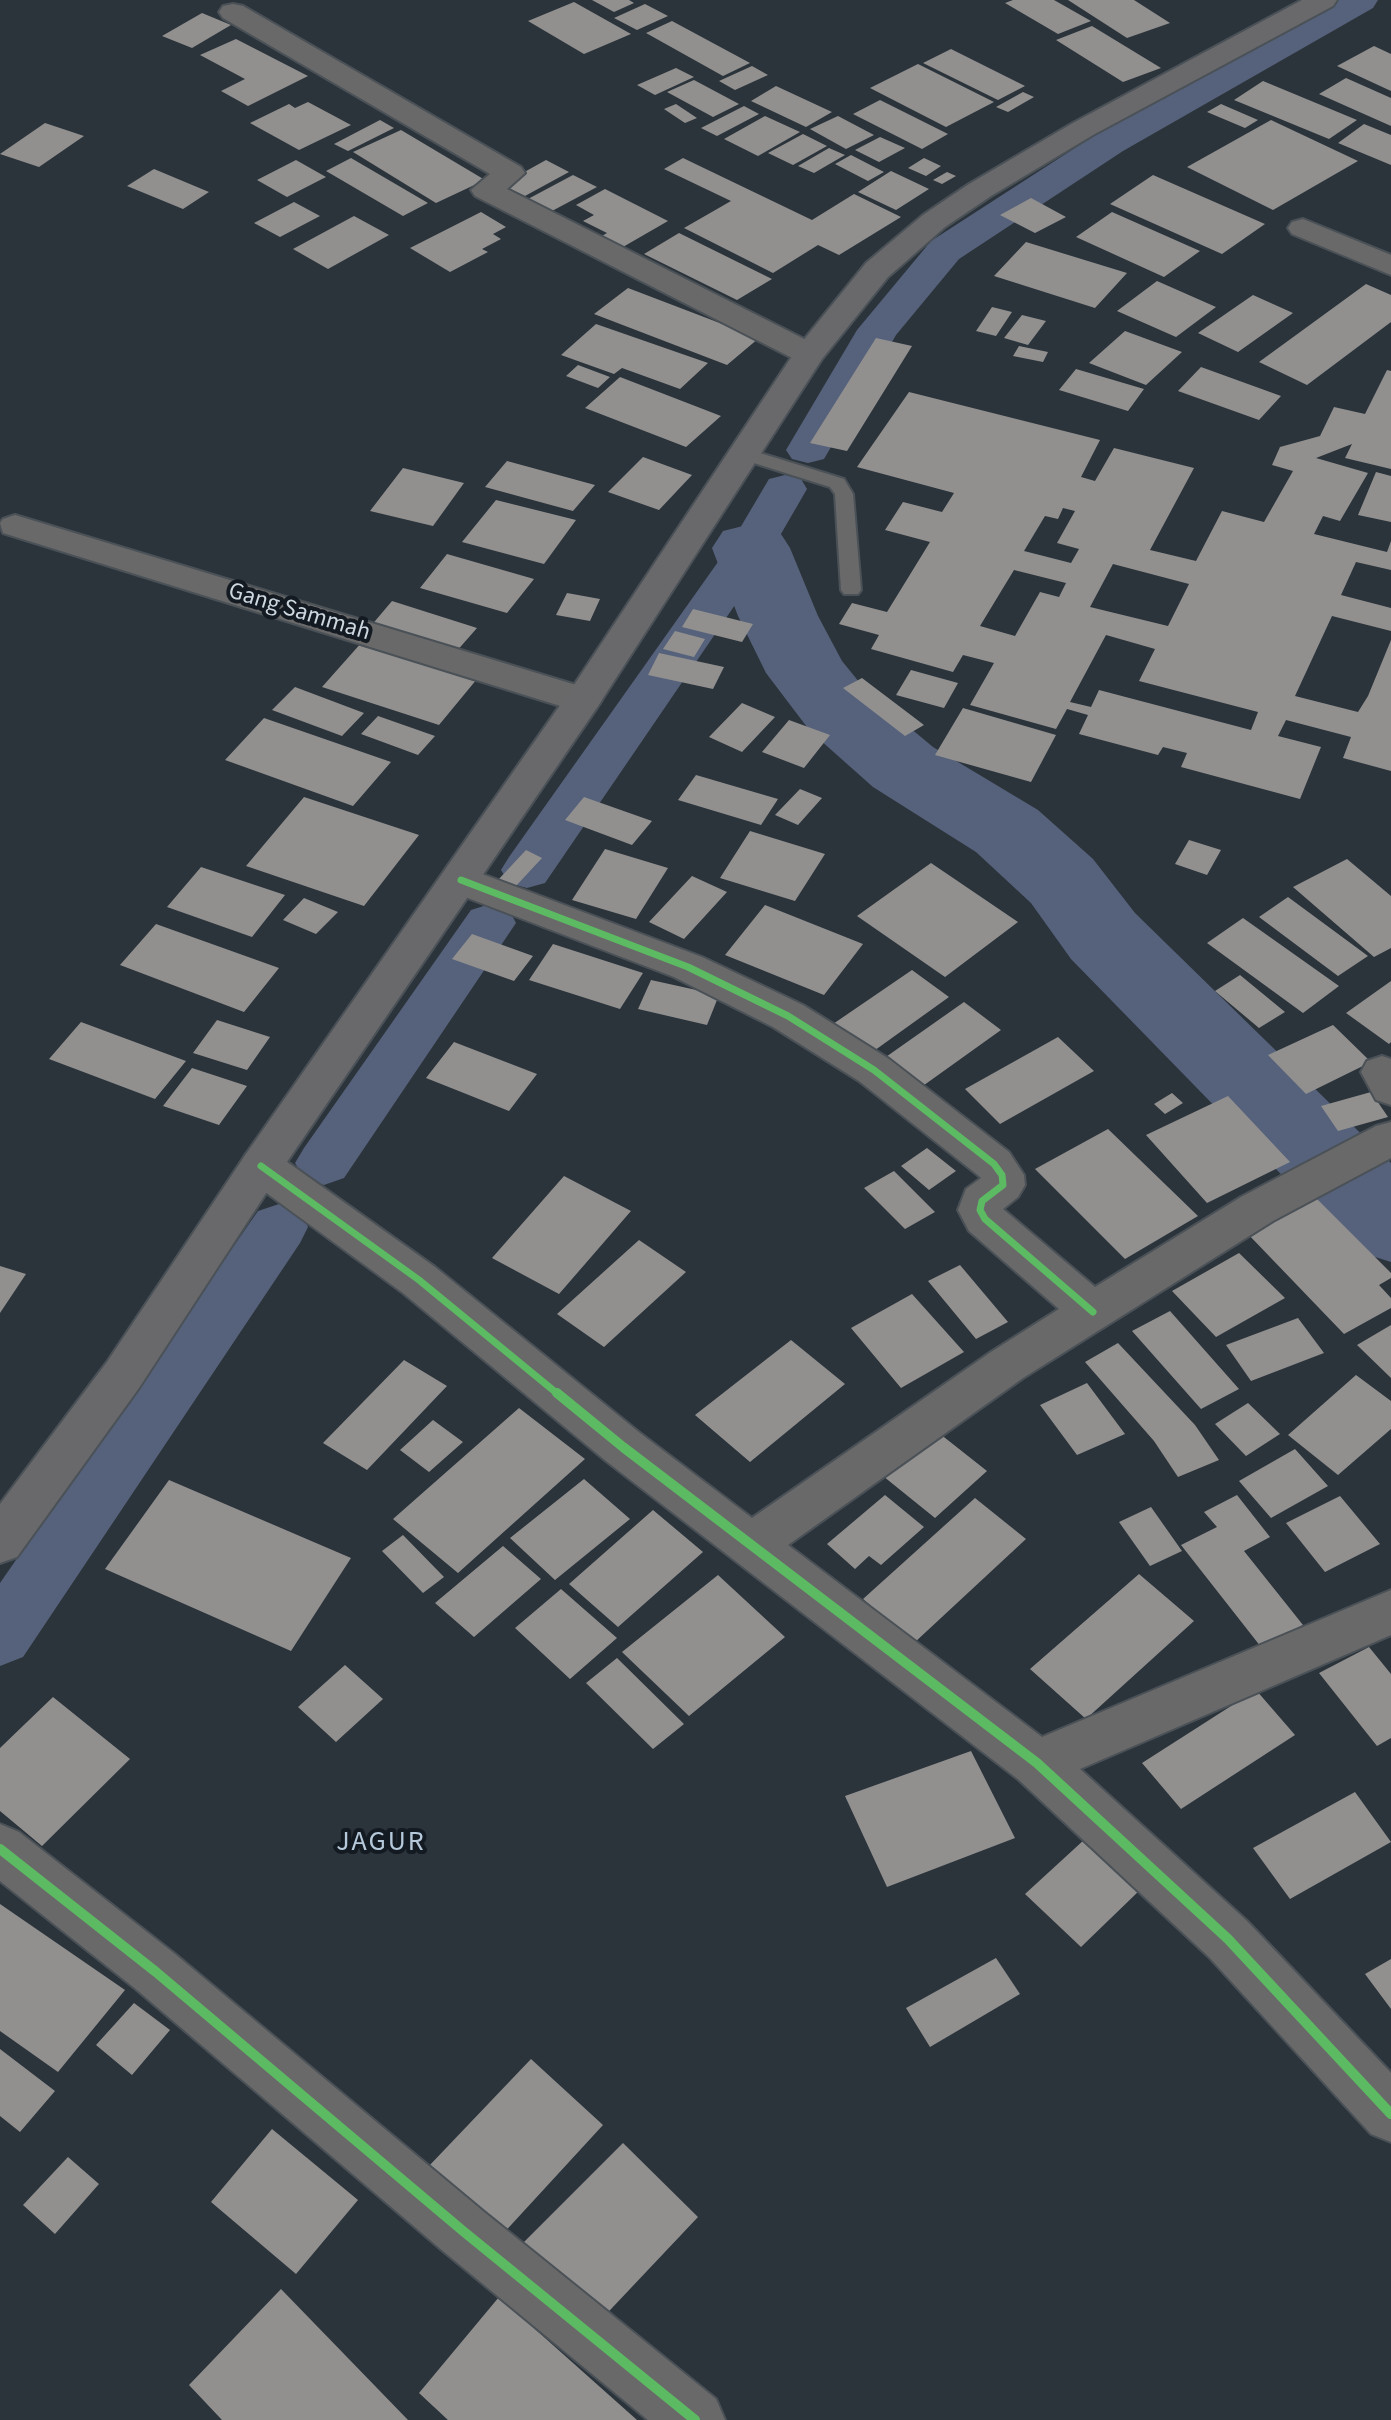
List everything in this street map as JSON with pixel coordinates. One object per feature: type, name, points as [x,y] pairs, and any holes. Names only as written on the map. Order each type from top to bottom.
[{"type":"main road","points":[[0,1542],[123,1375],[261,1166],[461,880],[583,700],[809,354],[877,270],[934,221],[980,190],[1083,129],[1323,0]]},
{"type":"street","points":[[233,12],[510,173],[486,190],[809,354]]},
{"type":"street","points":[[1303,228],[1391,266]]},
{"type":"street","name":"Gang Sammah","points":[[15,526],[583,700]]},
{"type":"street","points":[[461,880],[688,967],[788,1016],[874,1070],[994,1164],[1002,1175],[1003,1185],[982,1201],[980,1210],[985,1219],[1093,1312]]},
{"type":"street","points":[[752,1544],[955,1399],[1307,1182],[1379,1144]]},
{"type":"street","points":[[261,1166],[419,1280],[623,1447],[1037,1763],[1228,1939],[1391,2114]]},
{"type":"street","points":[[1037,1763],[1391,1612]]},
{"type":"street","points":[[0,1849],[156,1972],[475,2241],[695,2420]]},
{"type":"lane","points":[[744,454],[837,483],[844,494],[851,590]]},
{"type":"building","points":[[592,0],[629,0],[634,3],[614,12]]},
{"type":"building","points":[[1013,0],[1054,0],[1091,21],[1058,34],[1005,3]]},
{"type":"building","points":[[1068,0],[1134,0],[1170,23],[1127,38]]},
{"type":"building","points":[[574,2],[631,34],[584,54],[528,21]]},
{"type":"building","points":[[645,4],[668,16],[637,30],[614,18]]},
{"type":"building","points":[[202,13],[231,25],[192,48],[162,36]]},
{"type":"building","points":[[672,21],[750,63],[723,76],[646,33]]},
{"type":"building","points":[[1092,26],[1161,68],[1123,82],[1056,40]]},
{"type":"building","points":[[236,39],[308,76],[248,106],[221,91],[245,79],[200,55]]},
{"type":"building","points":[[1374,46],[1391,54],[1391,91],[1337,66]]},
{"type":"building","points":[[951,49],[1025,86],[998,100],[923,63]]},
{"type":"building","points":[[918,64],[994,102],[946,127],[870,88]]},
{"type":"building","points":[[752,66],[768,75],[735,90],[719,81]]},
{"type":"building","points":[[676,68],[694,77],[655,95],[637,85]]},
{"type":"building","points":[[1346,78],[1391,98],[1391,126],[1319,94]]},
{"type":"building","points":[[694,80],[739,104],[713,117],[667,92]]},
{"type":"building","points":[[1263,81],[1357,120],[1329,139],[1234,100]]},
{"type":"building","points":[[776,86],[832,112],[806,127],[751,101]]},
{"type":"building","points":[[1023,92],[1034,97],[1008,112],[996,107]]},
{"type":"building","points":[[880,100],[948,134],[922,149],[853,114]]},
{"type":"building","points":[[308,102],[351,125],[299,150],[250,123],[289,104],[295,108]]},
{"type":"building","points":[[676,104],[697,118],[685,123],[664,109]]},
{"type":"building","points":[[1221,104],[1258,120],[1245,128],[1207,112]]},
{"type":"building","points":[[744,106],[759,114],[717,136],[701,128]]},
{"type":"building","points":[[765,116],[800,132],[758,156],[724,139]]},
{"type":"building","points":[[838,116],[874,135],[846,149],[810,129]]},
{"type":"building","points":[[380,120],[394,128],[348,151],[334,144]]},
{"type":"building","points":[[1271,120],[1358,161],[1273,210],[1187,167]]},
{"type":"building","points":[[45,123],[84,136],[39,167],[0,154]]},
{"type":"building","points":[[1364,124],[1391,135],[1391,165],[1338,143]]},
{"type":"building","points":[[401,130],[485,180],[436,203],[353,152]]},
{"type":"building","points":[[803,134],[827,146],[793,165],[768,153]]},
{"type":"building","points":[[880,137],[905,148],[879,162],[855,150]]},
{"type":"building","points":[[829,148],[845,155],[814,173],[798,166]]},
{"type":"building","points":[[851,155],[884,172],[868,181],[835,164]]},
{"type":"building","points":[[351,158],[428,203],[403,216],[326,171]]},
{"type":"building","points":[[683,158],[812,220],[854,194],[901,217],[839,255],[818,245],[773,273],[684,228],[731,201],[664,169]]},
{"type":"building","points":[[924,158],[941,166],[926,176],[908,168]]},
{"type":"building","points":[[296,160],[326,177],[287,197],[257,180]]},
{"type":"building","points":[[546,160],[569,172],[525,196],[501,185]]},
{"type":"building","points":[[154,169],[209,192],[183,209],[127,186]]},
{"type":"building","points":[[891,171],[929,189],[896,210],[858,192]]},
{"type":"building","points":[[947,172],[956,176],[942,184],[933,180]]},
{"type":"building","points":[[573,175],[597,187],[552,211],[528,199]]},
{"type":"building","points":[[1153,175],[1265,224],[1222,254],[1110,204]]},
{"type":"building","points":[[605,189],[668,221],[616,251],[595,240],[607,233],[583,221],[594,215],[576,205]]},
{"type":"building","points":[[1031,198],[1066,217],[1035,233],[1000,215]]},
{"type":"building","points":[[294,202],[320,216],[280,237],[254,223]]},
{"type":"building","points":[[481,212],[506,227],[493,234],[501,239],[482,249],[488,252],[450,272],[410,248]]},
{"type":"building","points":[[1112,212],[1200,251],[1164,277],[1076,237]]},
{"type":"building","points":[[354,216],[389,235],[328,269],[293,249]]},
{"type":"building","points":[[679,233],[772,279],[737,300],[644,254]]},
{"type":"building","points":[[1026,242],[1127,273],[1095,308],[994,276]]},
{"type":"building","points":[[1157,281],[1216,307],[1176,337],[1117,311]]},
{"type":"building","points":[[1366,284],[1391,295],[1391,322],[1307,385],[1259,362]]},
{"type":"building","points":[[628,288],[759,338],[727,365],[594,314]]},
{"type":"building","points":[[1253,295],[1293,313],[1238,352],[1198,333]]},
{"type":"building","points":[[992,307],[1012,312],[996,336],[976,331]]},
{"type":"building","points":[[1022,315],[1046,321],[1028,345],[1004,338]]},
{"type":"building","points":[[596,324],[708,363],[680,389],[622,368],[614,374],[561,355]]},
{"type":"building","points":[[1125,331],[1182,352],[1146,385],[1089,363]]},
{"type":"building","points":[[876,338],[912,346],[847,451],[810,443]]},
{"type":"building","points":[[1019,346],[1048,352],[1043,362],[1013,356]]},
{"type":"building","points":[[578,365],[610,377],[598,388],[566,376]]},
{"type":"building","points":[[1201,367],[1281,396],[1259,420],[1178,391]]},
{"type":"building","points":[[1076,369],[1144,389],[1128,411],[1059,390]]},
{"type":"building","points":[[1387,370],[1391,371],[1391,469],[1345,458],[1352,444],[1316,458],[1368,473],[1340,521],[1323,516],[1314,534],[1387,552],[1391,541],[1391,570],[1356,562],[1341,595],[1391,608],[1391,631],[1332,616],[1295,696],[1358,712],[1368,696],[1391,640],[1391,771],[1343,758],[1351,737],[1286,720],[1278,736],[1321,747],[1300,799],[1181,767],[1187,753],[1163,747],[1158,755],[1079,734],[1088,715],[1067,709],[1056,729],[970,705],[994,663],[963,655],[953,672],[871,649],[879,635],[839,624],[852,603],[887,612],[930,542],[885,530],[903,502],[942,512],[954,493],[857,467],[909,392],[1100,440],[1081,477],[1095,481],[1114,448],[1194,468],[1150,550],[1196,561],[1222,511],[1264,522],[1293,471],[1272,465],[1280,447],[1320,436],[1334,407],[1365,414]],"holes":[[[1063,508],[1075,511],[1057,543],[1079,549],[1071,563],[1024,551],[1045,516],[1058,519]],[[1113,564],[1189,584],[1168,626],[1090,607]],[[1014,570],[1066,583],[1059,597],[1040,592],[1015,636],[980,626]],[[1106,635],[1155,649],[1139,681],[1258,712],[1251,730],[1099,690],[1091,707],[1070,702]]]},
{"type":"building","points":[[620,377],[721,416],[686,447],[585,408]]},
{"type":"building","points":[[643,457],[692,475],[659,510],[608,492]]},
{"type":"building","points":[[507,461],[595,485],[573,511],[485,487]]},
{"type":"building","points":[[403,468],[464,483],[433,526],[370,511]]},
{"type":"building","points":[[1376,472],[1391,476],[1391,522],[1358,515]]},
{"type":"building","points":[[496,500],[576,520],[544,564],[462,542]]},
{"type":"building","points":[[447,554],[534,579],[507,613],[420,588]]},
{"type":"building","points":[[567,593],[600,599],[590,621],[556,615]]},
{"type":"building","points":[[392,601],[477,628],[455,653],[370,627]]},
{"type":"building","points":[[693,609],[753,624],[742,642],[682,627]]},
{"type":"building","points":[[675,631],[705,639],[694,657],[663,649]]},
{"type":"building","points":[[362,642],[477,679],[439,725],[322,687]]},
{"type":"building","points":[[659,653],[724,667],[713,689],[648,675]]},
{"type":"building","points":[[911,670],[958,683],[944,708],[896,695]]},
{"type":"building","points":[[862,678],[924,725],[905,736],[843,688]]},
{"type":"building","points":[[295,687],[364,713],[342,736],[272,710]]},
{"type":"building","points":[[742,703],[775,717],[742,752],[709,737]]},
{"type":"building","points":[[963,708],[1056,735],[1031,782],[935,755]]},
{"type":"building","points":[[378,716],[435,736],[418,755],[361,734]]},
{"type":"building","points":[[264,718],[391,762],[353,806],[225,760]]},
{"type":"building","points":[[789,720],[830,735],[804,768],[762,752]]},
{"type":"building","points":[[696,775],[778,799],[761,825],[678,800]]},
{"type":"building","points":[[800,789],[822,798],[798,825],[775,815]]},
{"type":"building","points":[[304,797],[419,835],[364,906],[246,866]]},
{"type":"building","points":[[584,797],[652,821],[632,845],[565,820]]},
{"type":"building","points":[[750,831],[825,854],[795,901],[720,878]]},
{"type":"building","points":[[1189,840],[1221,850],[1207,875],[1175,864]]},
{"type":"building","points":[[605,849],[668,868],[636,919],[572,900]]},
{"type":"building","points":[[526,850],[542,858],[515,887],[498,880]]},
{"type":"building","points":[[1347,859],[1391,896],[1391,948],[1374,957],[1293,887]]},
{"type":"building","points":[[931,863],[1018,922],[945,977],[857,916]]},
{"type":"building","points":[[201,867],[285,895],[252,937],[167,907]]},
{"type":"building","points":[[692,876],[727,892],[684,939],[649,922]]},
{"type":"building","points":[[1288,897],[1368,956],[1338,976],[1259,917]]},
{"type":"building","points":[[304,898],[338,912],[316,934],[283,920]]},
{"type":"building","points":[[765,905],[863,944],[824,995],[725,955]]},
{"type":"building","points":[[1243,918],[1339,986],[1303,1013],[1207,943]]},
{"type":"building","points":[[156,924],[279,968],[244,1012],[120,965]]},
{"type":"building","points":[[472,934],[533,956],[514,981],[452,959]]},
{"type":"building","points":[[553,944],[643,973],[620,1009],[529,980]]},
{"type":"building","points":[[912,970],[949,997],[871,1053],[833,1024]]},
{"type":"building","points":[[1240,975],[1285,1012],[1259,1028],[1215,991]]},
{"type":"building","points":[[651,980],[719,995],[707,1025],[638,1009]]},
{"type":"building","points":[[1391,981],[1391,1042],[1389,1044],[1346,1013]]},
{"type":"building","points":[[964,1002],[1001,1030],[920,1088],[883,1059]]},
{"type":"building","points":[[217,1020],[270,1037],[247,1070],[193,1053]]},
{"type":"building","points":[[81,1022],[186,1061],[155,1099],[49,1059]]},
{"type":"building","points":[[1333,1025],[1371,1062],[1306,1094],[1268,1055]]},
{"type":"building","points":[[1058,1037],[1094,1071],[1000,1124],[965,1089]]},
{"type":"building","points":[[454,1042],[537,1074],[509,1111],[426,1078]]},
{"type":"building","points":[[192,1068],[247,1086],[219,1125],[163,1106]]},
{"type":"building","points":[[1371,1092],[1388,1117],[1338,1131],[1321,1106]]},
{"type":"building","points":[[1172,1093],[1183,1103],[1165,1114],[1154,1104]]},
{"type":"building","points":[[1228,1096],[1290,1162],[1207,1203],[1146,1135]]},
{"type":"building","points":[[1108,1129],[1198,1216],[1125,1259],[1035,1169]]},
{"type":"building","points":[[927,1148],[956,1171],[929,1190],[901,1166]]},
{"type":"building","points":[[894,1171],[935,1212],[905,1229],[864,1188]]},
{"type":"building","points":[[564,1176],[631,1211],[559,1294],[492,1258]]},
{"type":"building","points":[[1313,1195],[1391,1273],[1391,1278],[1379,1285],[1391,1298],[1391,1308],[1344,1334],[1245,1231]]},
{"type":"building","points":[[639,1240],[686,1272],[604,1347],[557,1314]]},
{"type":"building","points":[[1239,1253],[1285,1298],[1216,1337],[1172,1291]]},
{"type":"building","points":[[960,1265],[1008,1322],[976,1339],[928,1281]]},
{"type":"building","points":[[0,1266],[26,1274],[0,1313]]},
{"type":"building","points":[[912,1294],[964,1352],[901,1388],[851,1328]]},
{"type":"building","points":[[1170,1311],[1239,1389],[1201,1409],[1132,1331]]},
{"type":"building","points":[[1298,1318],[1324,1353],[1251,1381],[1226,1345]]},
{"type":"building","points":[[1391,1325],[1391,1378],[1357,1345]]},
{"type":"building","points":[[791,1340],[845,1384],[750,1462],[695,1415]]},
{"type":"building","points":[[1118,1343],[1195,1425],[1219,1460],[1178,1477],[1154,1441],[1085,1362]]},
{"type":"building","points":[[404,1360],[447,1386],[367,1470],[323,1443]]},
{"type":"building","points":[[1356,1375],[1391,1401],[1391,1429],[1338,1475],[1288,1435]]},
{"type":"building","points":[[1087,1383],[1125,1434],[1077,1455],[1040,1405]]},
{"type":"building","points":[[1248,1403],[1280,1434],[1246,1456],[1215,1424]]},
{"type":"building","points":[[519,1408],[585,1459],[458,1573],[393,1519]]},
{"type":"building","points":[[433,1420],[463,1442],[429,1472],[400,1450]]},
{"type":"building","points":[[930,1426],[987,1471],[935,1518],[878,1472]]},
{"type":"building","points":[[1295,1449],[1328,1486],[1271,1518],[1239,1481]]},
{"type":"building","points":[[584,1479],[630,1519],[555,1580],[510,1538]]},
{"type":"building","points":[[169,1480],[351,1558],[291,1651],[105,1569]]},
{"type":"building","points":[[885,1495],[924,1527],[881,1565],[869,1556],[855,1569],[827,1544]]},
{"type":"building","points":[[1237,1495],[1270,1537],[1244,1551],[1303,1625],[1261,1647],[1181,1545],[1217,1527],[1204,1512]]},
{"type":"building","points":[[1340,1496],[1380,1544],[1325,1572],[1286,1523]]},
{"type":"building","points":[[975,1498],[1026,1539],[914,1643],[863,1599]]},
{"type":"building","points":[[1151,1507],[1182,1551],[1150,1566],[1119,1522]]},
{"type":"building","points":[[653,1510],[703,1552],[618,1627],[569,1584]]},
{"type":"building","points":[[403,1535],[444,1577],[423,1593],[382,1551]]},
{"type":"building","points":[[503,1546],[541,1579],[474,1637],[435,1603]]},
{"type":"building","points":[[1139,1574],[1194,1621],[1086,1719],[1030,1669]]},
{"type":"building","points":[[718,1575],[785,1637],[689,1716],[622,1652]]},
{"type":"building","points":[[561,1589],[617,1638],[570,1679],[515,1628]]},
{"type":"building","points":[[1369,1647],[1391,1674],[1391,1738],[1377,1746],[1319,1673]]},
{"type":"building","points":[[617,1658],[684,1724],[653,1749],[586,1683]]},
{"type":"building","points":[[345,1665],[383,1699],[336,1742],[298,1707]]},
{"type":"building","points":[[1256,1690],[1295,1735],[1181,1809],[1142,1763]]},
{"type":"building","points":[[53,1697],[130,1759],[42,1846],[0,1811],[0,1748]]},
{"type":"building","points":[[971,1751],[1015,1838],[887,1887],[845,1796]]},
{"type":"building","points":[[1355,1792],[1391,1842],[1290,1899],[1253,1848]]},
{"type":"building","points":[[1085,1839],[1141,1889],[1081,1947],[1025,1894]]},
{"type":"building","points":[[0,1904],[125,1990],[58,2072],[0,2031]]},
{"type":"building","points":[[996,1958],[1020,1994],[930,2047],[906,2008]]},
{"type":"building","points":[[1391,1959],[1391,2009],[1365,1974]]},
{"type":"building","points":[[134,2003],[170,2030],[132,2075],[96,2045]]},
{"type":"building","points":[[0,2049],[55,2091],[20,2132],[0,2116]]},
{"type":"building","points":[[531,2059],[603,2125],[500,2237],[428,2167]]},
{"type":"building","points":[[272,2129],[358,2200],[296,2274],[211,2202]]},
{"type":"building","points":[[623,2143],[698,2217],[595,2326],[519,2247]]},
{"type":"building","points":[[68,2157],[99,2184],[55,2234],[23,2205]]},
{"type":"building","points":[[281,2289],[408,2420],[222,2420],[189,2385]]},
{"type":"building","points":[[499,2297],[637,2420],[448,2420],[419,2393]]},
{"type":"waterway","points":[[808,450],[878,330],[945,250],[1109,143],[1360,0]]},
{"type":"waterway","points":[[527,870],[751,548],[785,489]]},
{"type":"waterway","points":[[751,548],[778,616],[807,673],[839,712],[903,767],[1007,831],[1062,881],[1103,936],[1391,1224]]},
{"type":"waterway","points":[[324,1163],[490,923]]},
{"type":"waterway","points":[[0,1637],[279,1227]]},
{"type":"cycle path","points":[[461,880],[688,967],[788,1016],[874,1070],[994,1164],[1002,1175],[1003,1185],[982,1201],[980,1210],[985,1219],[1093,1312]]},
{"type":"cycle path","points":[[261,1166],[419,1280],[623,1447],[1037,1763],[1228,1939],[1391,2114]]},
{"type":"cycle path","points":[[0,1849],[156,1972],[463,2231],[695,2420]]},
{"type":"district","name":"JAGUR","points":[[381,1844]]}]
